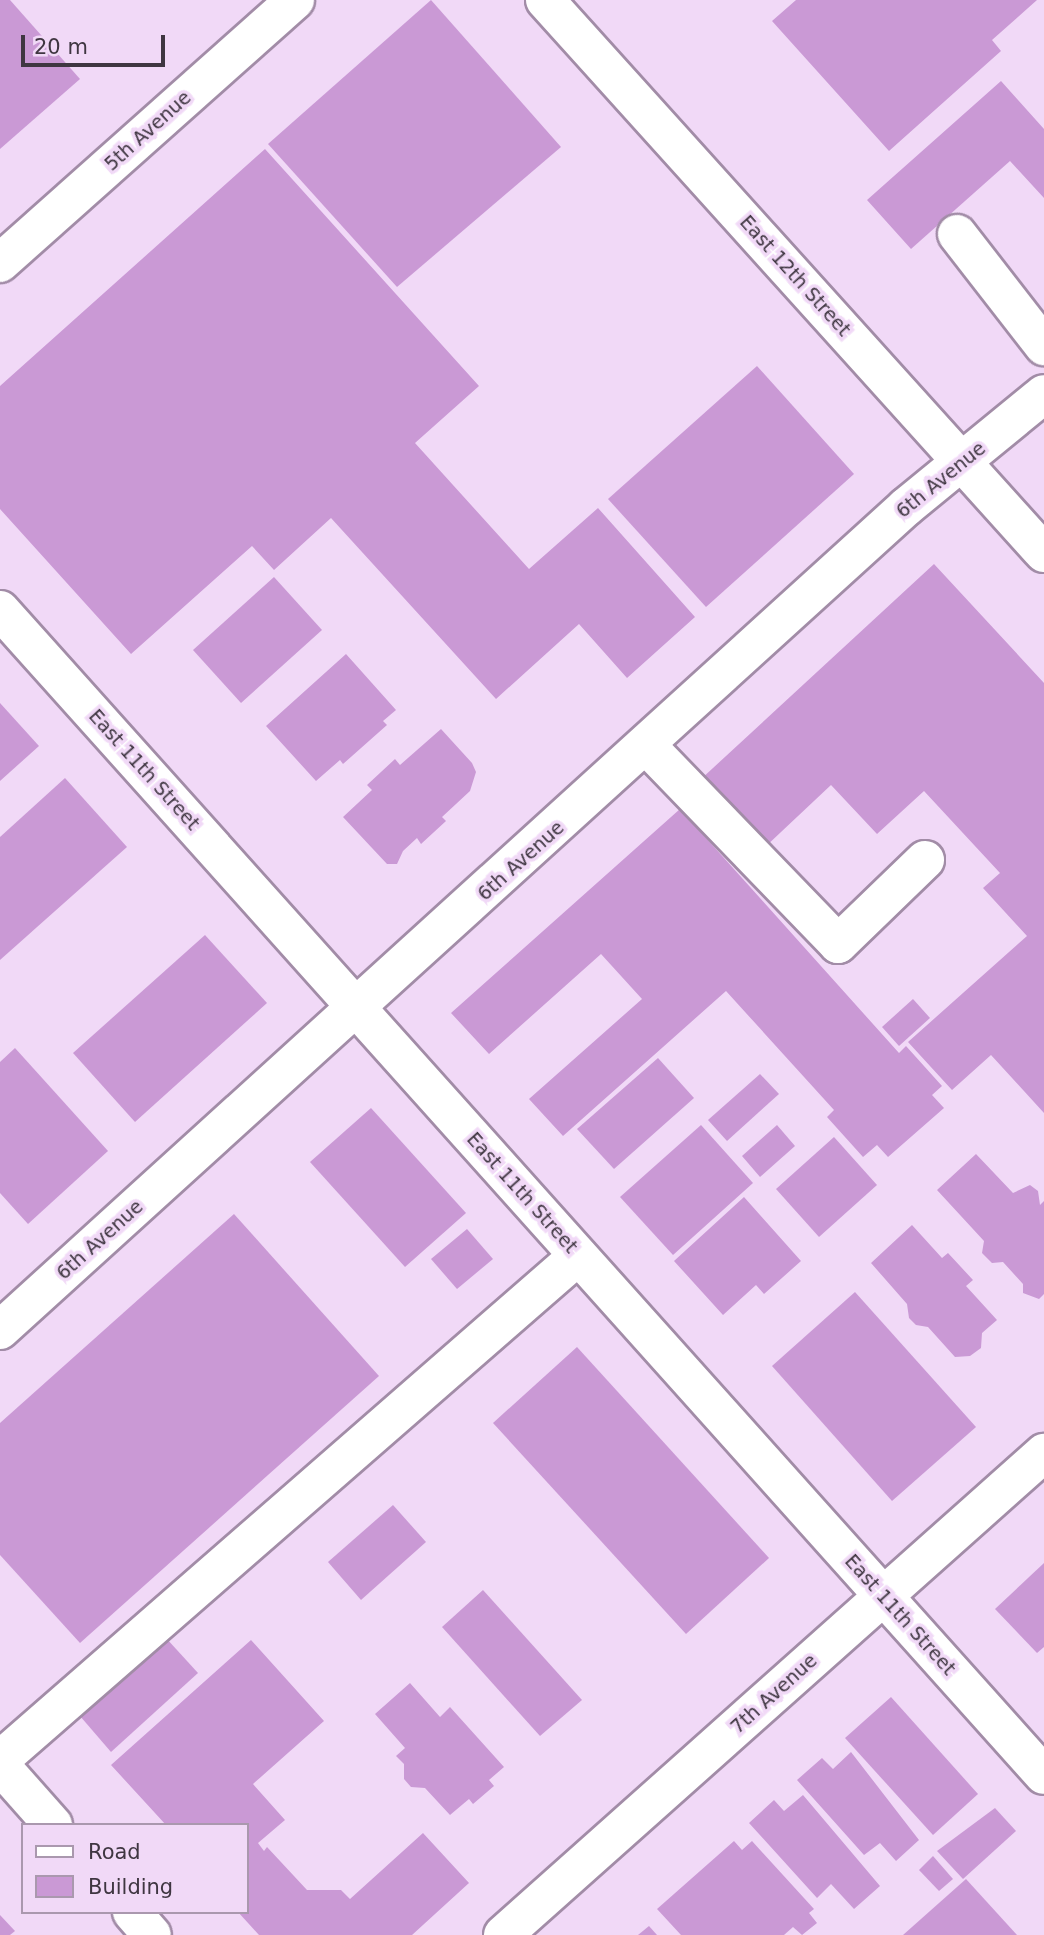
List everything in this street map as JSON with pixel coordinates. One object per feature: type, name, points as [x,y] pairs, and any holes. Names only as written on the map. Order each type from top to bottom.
[{"type":"street","name":"5th Avenue","points":[[0,263],[295,0]]},
{"type":"street","name":"East 12th Street","points":[[545,0],[1044,553]]},
{"type":"street","points":[[957,234],[1044,346]]},
{"type":"street","name":"6th Avenue","points":[[0,1330],[357,1010],[905,508],[1044,394]]},
{"type":"street","name":"East 11th Street","points":[[0,610],[1044,1775]]},
{"type":"street","points":[[647,746],[838,943],[925,860]]},
{"type":"street","points":[[52,1823],[0,1762],[578,1256]]},
{"type":"street","name":"7th Avenue","points":[[503,1935],[1044,1453]]},
{"type":"street","points":[[134,1914],[152,1935]]},
{"type":"building","points":[[0,0],[10,0],[80,79],[0,149]]},
{"type":"building","points":[[431,0],[561,147],[397,287],[268,144]]},
{"type":"building","points":[[796,0],[1037,0],[992,40],[1001,51],[889,151],[772,21]]},
{"type":"building","points":[[1001,81],[1044,129],[1044,198],[1010,161],[911,249],[867,200]]},
{"type":"building","points":[[265,149],[479,386],[415,443],[529,569],[598,508],[695,617],[627,678],[579,624],[496,699],[331,518],[274,570],[252,546],[131,654],[0,509],[0,386]]},
{"type":"building","points":[[757,366],[854,474],[706,607],[608,499]]},
{"type":"building","points":[[934,564],[1044,683],[1044,1113],[991,1055],[952,1090],[908,1042],[1027,936],[983,888],[1000,873],[924,791],[877,834],[831,785],[764,848],[700,780]]},
{"type":"building","points":[[274,577],[322,630],[241,703],[193,650]]},
{"type":"building","points":[[346,654],[396,710],[383,721],[387,725],[343,764],[340,760],[316,781],[266,726]]},
{"type":"building","points":[[0,703],[39,746],[0,781]]},
{"type":"building","points":[[441,729],[472,763],[476,772],[470,791],[442,817],[446,821],[421,844],[417,838],[403,851],[397,864],[387,864],[343,817],[372,790],[367,785],[395,759],[400,765]]},
{"type":"building","points":[[65,778],[127,847],[0,960],[0,837]]},
{"type":"building","points":[[680,809],[899,1053],[906,1046],[942,1086],[932,1095],[944,1108],[888,1157],[877,1145],[863,1157],[827,1117],[834,1110],[726,991],[563,1136],[529,1099],[642,999],[601,954],[489,1054],[451,1013]]},
{"type":"building","points":[[205,935],[267,1003],[135,1122],[73,1053]]},
{"type":"building","points":[[913,999],[930,1018],[899,1046],[882,1027]]},
{"type":"building","points":[[15,1048],[108,1151],[28,1224],[0,1193],[0,1062]]},
{"type":"building","points":[[658,1058],[694,1098],[614,1169],[577,1129]]},
{"type":"building","points":[[760,1074],[779,1094],[727,1141],[708,1120]]},
{"type":"building","points":[[371,1108],[466,1213],[405,1267],[310,1162]]},
{"type":"building","points":[[701,1125],[753,1183],[673,1255],[620,1197]]},
{"type":"building","points":[[777,1125],[795,1146],[760,1177],[742,1156]]},
{"type":"building","points":[[834,1137],[877,1185],[819,1237],[776,1189]]},
{"type":"building","points":[[976,1154],[1013,1193],[1030,1185],[1038,1191],[1040,1205],[1044,1201],[1044,1294],[1039,1299],[1023,1293],[1023,1284],[1003,1262],[992,1263],[982,1253],[984,1241],[937,1190]]},
{"type":"building","points":[[744,1197],[801,1261],[764,1294],[756,1285],[723,1315],[674,1261]]},
{"type":"building","points":[[234,1214],[379,1376],[80,1643],[0,1555],[0,1423]]},
{"type":"building","points":[[912,1225],[942,1258],[948,1253],[973,1280],[966,1286],[997,1320],[982,1333],[981,1348],[970,1356],[955,1357],[928,1327],[916,1325],[909,1318],[907,1304],[871,1263]]},
{"type":"building","points":[[467,1229],[493,1259],[457,1289],[431,1259]]},
{"type":"building","points":[[855,1292],[976,1427],[892,1501],[772,1366]]},
{"type":"building","points":[[577,1347],[769,1558],[686,1634],[493,1423]]},
{"type":"building","points":[[393,1505],[426,1542],[361,1600],[328,1562]]},
{"type":"building","points":[[1044,1563],[1044,1647],[1037,1653],[995,1609]]},
{"type":"building","points":[[483,1590],[582,1700],[540,1736],[442,1627]]},
{"type":"building","points":[[166,1638],[198,1673],[111,1752],[80,1716]]},
{"type":"building","points":[[251,1640],[324,1721],[253,1784],[285,1820],[258,1843],[264,1851],[267,1847],[307,1890],[341,1890],[350,1899],[423,1833],[469,1883],[412,1935],[259,1935],[240,1914],[248,1914],[248,1823],[164,1823],[111,1765]]},
{"type":"building","points":[[410,1683],[440,1717],[450,1707],[504,1767],[489,1780],[494,1786],[473,1804],[469,1799],[450,1815],[425,1788],[411,1787],[404,1779],[404,1764],[396,1756],[405,1748],[375,1714]]},
{"type":"building","points":[[891,1697],[978,1794],[933,1835],[845,1738]]},
{"type":"building","points":[[851,1752],[919,1840],[896,1861],[880,1843],[864,1855],[797,1780],[822,1758],[833,1769]]},
{"type":"building","points":[[803,1795],[880,1886],[854,1909],[831,1884],[817,1898],[749,1823],[774,1800],[784,1811]]},
{"type":"building","points":[[995,1808],[1016,1831],[963,1879],[937,1851]]},
{"type":"building","points":[[734,1841],[742,1850],[752,1841],[814,1909],[809,1913],[817,1923],[802,1935],[793,1927],[784,1935],[681,1935],[657,1909]]},
{"type":"building","points":[[933,1856],[953,1879],[939,1891],[919,1870]]},
{"type":"building","points":[[966,1879],[1017,1935],[903,1935]]},
{"type":"building","points":[[0,1915],[15,1931],[10,1935],[0,1935]]},
{"type":"building","points":[[649,1926],[657,1935],[638,1935]]}]
